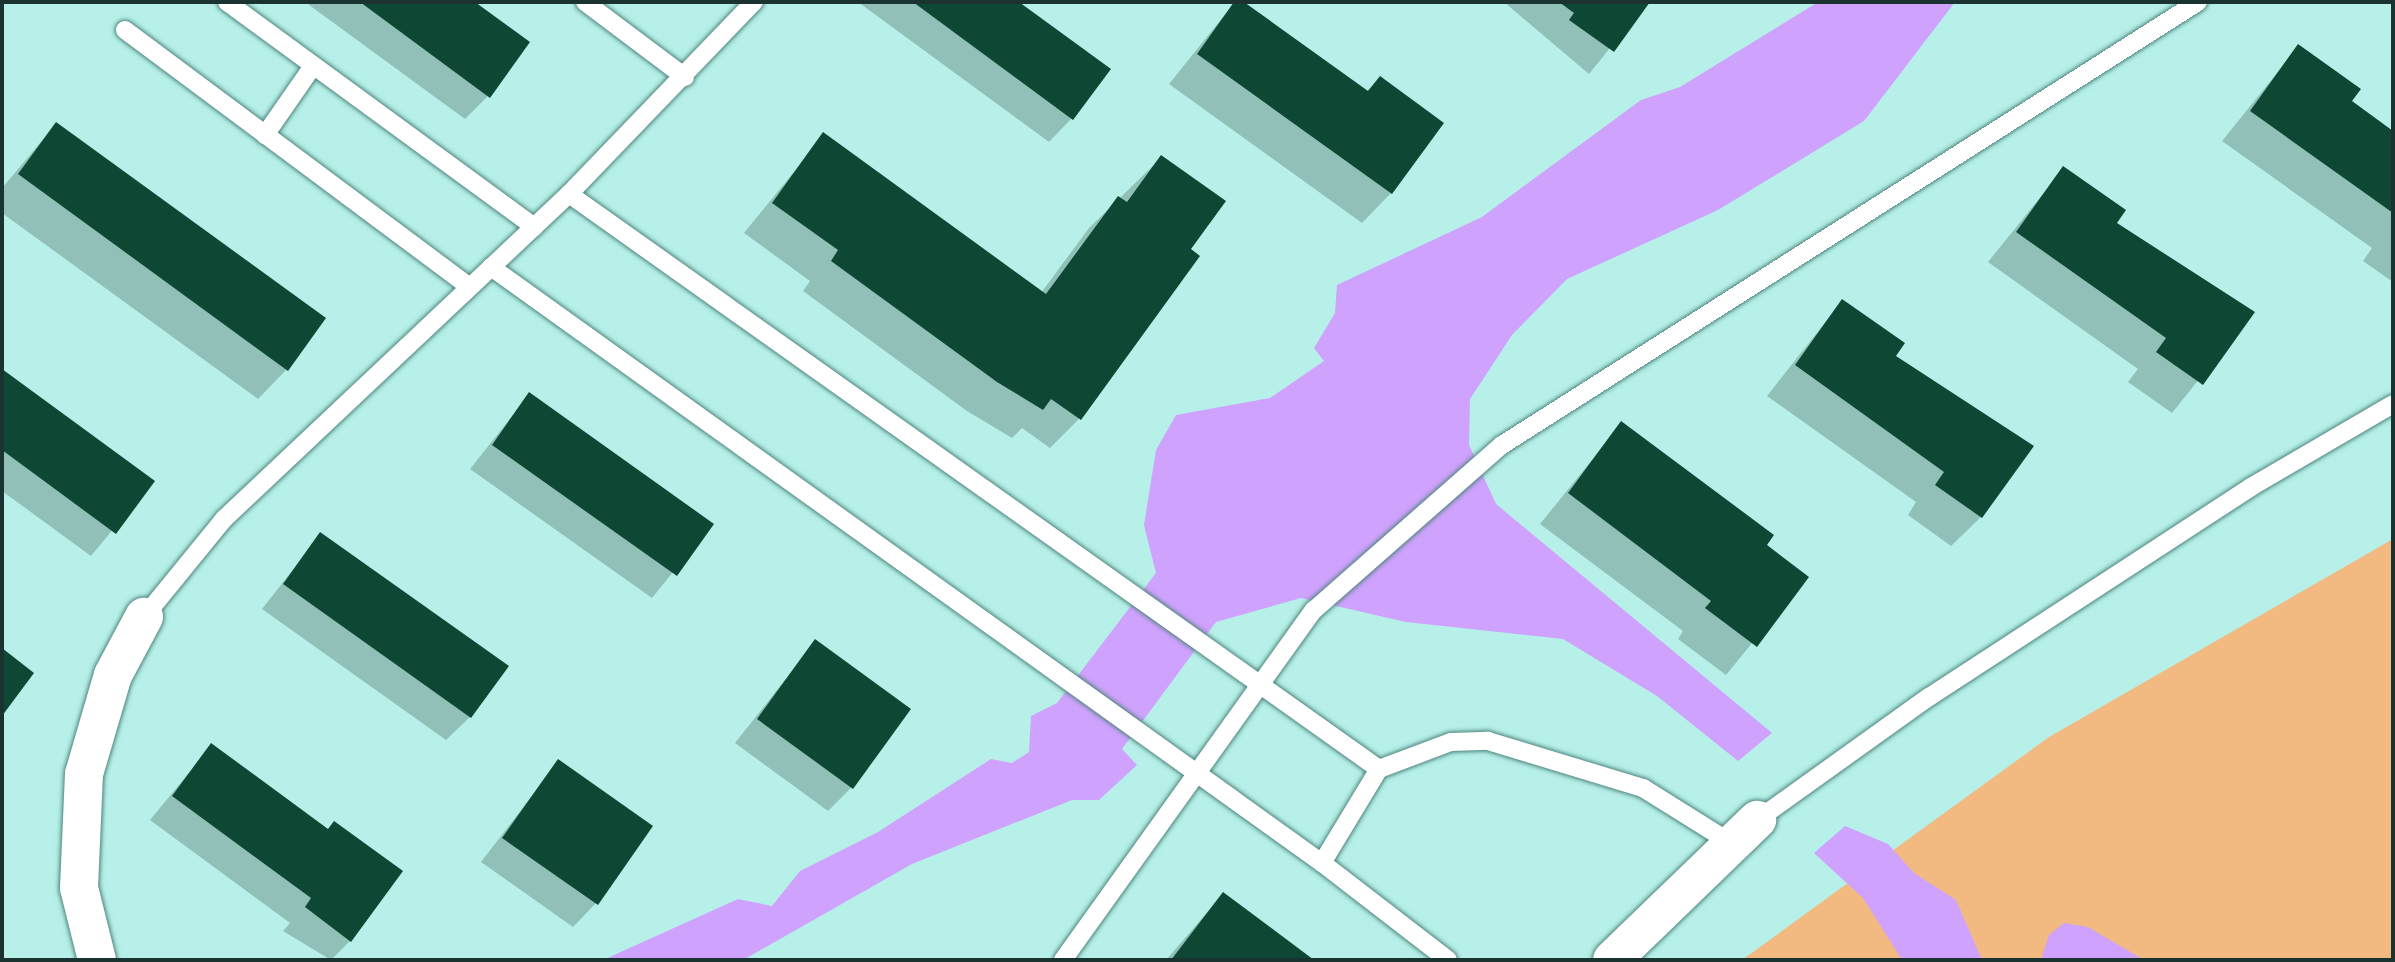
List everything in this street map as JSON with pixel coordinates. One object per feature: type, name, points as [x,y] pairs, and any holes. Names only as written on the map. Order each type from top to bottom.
[{"type":"street","points":[[97,960],[79,888],[84,774],[113,675],[144,617]]},
{"type":"street","points":[[1612,960],[1744,832]]},
{"type":"lane","points":[[227,2],[534,227]]},
{"type":"lane","points":[[585,2],[685,77]]},
{"type":"lane","points":[[144,617],[224,519],[569,194],[754,2]]},
{"type":"lane","points":[[1063,960],[1200,776],[1314,610],[1502,445],[2198,2]]},
{"type":"lane","points":[[125,30],[470,287]]},
{"type":"lane","points":[[265,135],[313,66]]},
{"type":"lane","points":[[569,194],[1379,769]]},
{"type":"lane","points":[[491,267],[1322,863],[1448,960]]},
{"type":"lane","points":[[1322,863],[1379,769],[1451,742],[1488,741],[1643,788],[1744,832],[1842,755],[2251,487],[2393,404]]},
{"type":"shaded area","points":[[1818,2],[1955,2],[1864,121],[1718,210],[1567,279],[1512,335],[1470,399],[1469,445],[1496,504],[1772,733],[1738,761],[1657,696],[1563,639],[1406,622],[1301,598],[1216,622],[1122,749],[1137,765],[1099,800],[1072,800],[912,864],[743,960],[603,960],[738,899],[772,906],[800,871],[878,832],[991,759],[1012,763],[1029,752],[1031,716],[1057,703],[1156,573],[1144,525],[1156,450],[1176,415],[1270,398],[1324,361],[1314,348],[1335,313],[1337,285],[1482,217],[1641,100],[1680,87]]},
{"type":"shaded area","points":[[2393,539],[2393,960],[1742,960],[2049,737]]},
{"type":"shaded area","points":[[1845,826],[1888,844],[1914,873],[1956,900],[1982,960],[1902,960],[1863,898],[1814,853]]},
{"type":"shaded area","points":[[2064,923],[2088,927],[2144,960],[2041,960],[2049,935]]},
{"type":"building","points":[[360,2],[475,2],[530,42],[490,98]]},
{"type":"building","points":[[913,2],[1019,2],[1111,69],[1073,120]]},
{"type":"building","points":[[1234,2],[1244,2],[1368,91],[1380,76],[1444,123],[1392,194],[1197,54]]},
{"type":"building","points":[[1559,2],[1650,2],[1614,52],[1569,20],[1574,13]]},
{"type":"building","points":[[2298,44],[2361,89],[2352,101],[2393,131],[2393,213],[2250,111]]},
{"type":"building","points":[[56,122],[326,318],[288,371],[18,174]]},
{"type":"building","points":[[823,132],[1046,294],[1118,196],[1127,202],[1161,155],[1226,201],[1191,249],[1200,256],[1081,420],[1051,399],[1043,410],[997,382],[831,261],[838,250],[772,203]]},
{"type":"building","points":[[2063,166],[2126,210],[2117,223],[2255,312],[2203,385],[2156,352],[2166,338],[2016,232]]},
{"type":"building","points":[[1842,299],[1905,343],[1896,356],[2034,446],[1982,518],[1935,485],[1944,472],[1795,365]]},
{"type":"building","points":[[2,369],[155,481],[116,534],[2,450]]},
{"type":"building","points":[[529,392],[714,524],[677,576],[492,445]]},
{"type":"building","points":[[1621,421],[1774,535],[1767,545],[1809,577],[1757,647],[1705,608],[1711,601],[1568,493]]},
{"type":"building","points":[[320,532],[509,666],[471,718],[283,584]]},
{"type":"building","points":[[815,639],[911,709],[853,789],[757,719]]},
{"type":"building","points":[[2,648],[34,673],[2,716]]},
{"type":"building","points":[[211,743],[328,829],[334,821],[403,871],[351,942],[305,907],[311,898],[172,796]]},
{"type":"building","points":[[558,759],[653,826],[598,905],[502,838]]},
{"type":"building","points":[[1223,892],[1314,960],[1171,960]]}]
